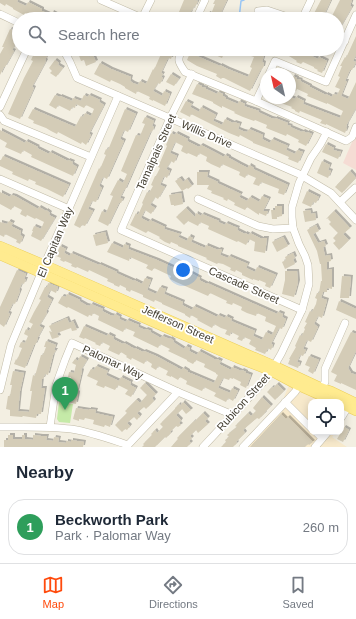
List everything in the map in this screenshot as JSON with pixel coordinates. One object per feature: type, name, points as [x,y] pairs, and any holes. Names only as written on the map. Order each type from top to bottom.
[{"type":"main road","name":"Jefferson Street","points":[[0,246],[43,269]]},
{"type":"main road","name":"Jefferson Street","points":[[0,255],[43,269],[247,354],[273,368],[331,391],[350,406]]},
{"type":"main road","name":"Jefferson Street","points":[[273,368],[299,386],[328,399]]},
{"type":"street","points":[[101,0],[128,12]]},
{"type":"street","points":[[145,12],[151,0]]},
{"type":"street","points":[[199,12],[205,0]]},
{"type":"street","points":[[305,12],[311,0]]},
{"type":"street","points":[[258,11],[267,10],[273,12]]},
{"type":"street","points":[[0,14],[12,20]]},
{"type":"street","points":[[345,41],[356,15]]},
{"type":"street","points":[[0,107],[23,56]]},
{"type":"street","name":"Willis Drive","points":[[67,56],[76,78],[303,176],[332,193],[356,220]]},
{"type":"street","points":[[179,56],[179,63],[185,72],[256,101],[346,141],[352,137],[356,127]]},
{"type":"street","points":[[296,70],[326,82],[338,56]]},
{"type":"street","points":[[272,68],[275,61],[292,68]]},
{"type":"street","name":"Tamalpais Street","points":[[121,230],[170,118],[192,74]]},
{"type":"street","points":[[256,101],[260,93]]},
{"type":"street","name":"El Capitan Way","points":[[0,390],[11,345],[118,96]]},
{"type":"street","points":[[0,115],[4,120],[91,157]]},
{"type":"street","name":"Rubicon Street","points":[[203,447],[267,378],[281,354],[302,310],[309,284],[308,265],[293,228],[292,208],[299,183],[311,158],[327,132]]},
{"type":"street","points":[[0,179],[69,208]]},
{"type":"street","points":[[340,202],[355,188]]},
{"type":"street","points":[[198,199],[258,226],[273,229],[293,228]]},
{"type":"street","name":"Cascade Street","points":[[121,230],[302,310]]},
{"type":"street","points":[[322,388],[326,382],[325,369],[345,323]]},
{"type":"street","name":"Palomar Way","points":[[50,427],[56,385],[72,343],[178,392],[233,415]]},
{"type":"street","points":[[243,447],[299,386]]},
{"type":"street","points":[[0,427],[50,427],[72,429],[101,436],[128,445],[178,392]]},
{"type":"street","points":[[285,402],[308,425]]},
{"type":"street","points":[[319,435],[322,438]]},
{"type":"street","points":[[315,447],[325,435]]},
{"type":"shaded area","points":[[356,133],[356,170],[343,163]]},
{"type":"shaded area","points":[[290,383],[321,399],[308,399],[308,435],[334,435],[332,437],[347,447],[240,447],[281,404]]},
{"type":"green space","points":[[59,402],[73,404],[70,423],[59,422],[57,419]]},
{"type":"building","points":[[0,0],[18,0],[17,2],[26,6],[28,2],[42,9],[44,12],[18,12],[6,4],[5,6],[0,3]]},
{"type":"building","points":[[184,0],[198,1],[191,12],[179,12]]},
{"type":"building","points":[[215,0],[227,0],[221,12],[212,12],[215,4],[213,4]]},
{"type":"building","points":[[321,0],[331,0],[325,12],[315,12]]},
{"type":"building","points":[[340,0],[352,0],[350,6],[352,7],[344,21],[344,12],[334,12]]},
{"type":"building","points":[[10,29],[12,30],[12,55],[0,75],[0,54],[4,47],[2,47]]},
{"type":"building","points":[[356,36],[356,55],[353,61],[356,62],[345,81],[347,81],[341,96],[348,99],[356,82],[356,108],[347,124],[345,133],[326,124],[320,123],[322,120],[300,111],[299,113],[291,108],[292,107],[284,104],[296,104],[296,97],[304,101],[303,104],[340,118],[343,111],[327,103],[307,96],[308,94],[297,89],[296,91],[296,78],[310,87],[332,97],[333,94],[337,95],[340,89],[335,87],[340,77],[338,76],[342,66],[340,66],[345,57],[346,58]]},
{"type":"building","points":[[33,56],[47,56],[32,87],[34,88],[20,119],[8,114],[33,61],[31,60]]},
{"type":"building","points":[[79,56],[93,56],[96,62],[86,66],[84,60],[81,61]]},
{"type":"building","points":[[160,56],[172,56],[171,59],[168,58],[161,73],[163,74],[161,77],[163,78],[160,84],[158,83],[153,91],[162,96],[164,91],[170,94],[165,106],[149,99],[150,97],[137,91],[136,94],[120,84],[111,80],[110,82],[94,74],[100,63],[131,77],[130,81],[138,85],[140,81],[146,84],[153,69],[154,70]]},
{"type":"building","points":[[189,56],[197,56],[248,77],[252,68],[250,67],[254,57],[251,56],[264,56],[262,62],[264,63],[263,68],[260,68],[250,91],[224,78],[221,79],[216,76],[217,74],[197,66],[187,60]]},
{"type":"building","points":[[289,56],[311,56],[318,59],[319,57],[327,61],[322,73],[317,71],[318,70],[314,67],[303,62],[301,64],[296,62],[297,61]]},
{"type":"building","points":[[55,60],[59,63],[58,65],[63,68],[56,77],[50,73],[52,71],[49,68]]},
{"type":"building","points":[[171,74],[179,79],[174,86],[166,82]]},
{"type":"building","points":[[197,84],[217,94],[218,92],[223,94],[226,99],[238,104],[239,101],[245,104],[244,106],[259,111],[258,112],[271,118],[288,123],[287,125],[291,126],[290,127],[312,134],[306,146],[298,142],[299,140],[287,134],[286,136],[266,128],[267,125],[243,117],[222,106],[222,108],[213,102],[192,94]]},
{"type":"building","points":[[55,95],[72,101],[73,98],[81,101],[84,95],[88,97],[89,95],[100,100],[99,102],[104,105],[89,134],[91,135],[86,145],[58,132],[57,134],[33,123],[34,121],[28,118],[33,109],[75,127],[81,116],[83,117],[85,113],[91,116],[94,109],[86,105],[84,108],[76,104],[75,108],[72,107],[70,111],[58,105],[56,109],[49,105]]},
{"type":"building","points":[[186,101],[192,104],[190,107],[199,112],[201,107],[216,115],[213,121],[222,125],[225,119],[233,123],[240,124],[238,129],[247,132],[249,129],[263,135],[262,139],[270,143],[272,139],[288,146],[286,150],[295,154],[297,150],[303,152],[298,163],[288,159],[289,157],[253,143],[240,135],[239,137],[191,114],[190,117],[180,112]]},
{"type":"building","points":[[125,109],[136,114],[128,132],[124,130],[120,139],[124,141],[107,179],[103,177],[99,186],[102,188],[96,202],[92,201],[88,209],[93,211],[85,226],[82,225],[80,228],[74,225],[106,155],[104,154],[106,149],[108,150]]},
{"type":"building","points":[[145,117],[154,121],[152,126],[154,127],[120,198],[123,199],[121,203],[119,203],[108,226],[98,221],[102,211],[106,213],[113,196],[110,195],[118,180],[123,183],[127,174],[121,171],[136,135],[140,136],[145,124],[142,123]]},
{"type":"building","points":[[0,130],[25,143],[26,141],[49,154],[50,152],[73,162],[72,164],[77,167],[73,176],[31,157],[32,155],[23,150],[21,154],[5,147],[7,143],[0,139]]},
{"type":"building","points":[[171,133],[175,135],[176,133],[188,139],[187,141],[199,147],[201,145],[224,157],[225,155],[248,168],[249,165],[254,168],[253,169],[288,185],[284,195],[278,193],[279,189],[261,182],[259,186],[253,184],[256,178],[247,174],[245,178],[239,175],[240,172],[222,164],[220,168],[206,161],[207,157],[199,153],[197,157],[188,153],[187,154],[181,151],[183,146],[175,142],[170,153],[177,156],[174,163],[171,161],[166,169],[170,171],[167,178],[164,176],[160,185],[165,187],[158,199],[155,197],[150,205],[155,208],[151,214],[145,210],[141,218],[149,222],[150,220],[165,227],[164,229],[180,234],[178,237],[187,241],[189,236],[193,238],[191,242],[205,248],[206,245],[222,250],[220,255],[228,258],[229,256],[248,264],[246,268],[255,272],[257,267],[276,275],[270,288],[265,286],[266,283],[259,280],[253,280],[242,275],[242,273],[236,270],[235,272],[230,270],[231,268],[223,264],[217,264],[171,242],[170,244],[165,242],[159,238],[160,237],[148,231],[146,233],[130,225],[136,213],[138,215],[147,192],[149,193],[153,186],[151,185],[160,168],[158,167]]},
{"type":"building","points":[[326,144],[334,148],[333,150],[341,152],[338,159],[322,152]]},
{"type":"building","points":[[3,156],[69,185],[63,197],[35,184],[36,182],[29,179],[28,181],[12,174],[13,172],[0,166],[0,160]]},
{"type":"building","points":[[322,161],[330,165],[328,170],[331,171],[328,178],[317,173]]},
{"type":"building","points":[[350,171],[356,178],[342,193],[335,187]]},
{"type":"building","points":[[197,172],[208,172],[207,177],[241,194],[239,197],[247,201],[250,197],[259,202],[262,196],[269,199],[263,211],[268,211],[266,216],[259,213],[259,215],[247,207],[245,210],[234,205],[235,203],[228,199],[227,201],[223,199],[224,198],[211,193],[212,191],[207,189],[209,185],[197,185]]},
{"type":"building","points":[[180,178],[183,182],[187,179],[192,186],[182,191],[175,181]]},
{"type":"building","points":[[307,191],[319,197],[316,203],[313,202],[311,207],[302,203]]},
{"type":"building","points":[[0,192],[10,197],[11,195],[15,196],[38,209],[39,207],[46,210],[50,213],[49,215],[55,218],[41,241],[31,236],[34,226],[41,229],[44,222],[27,215],[26,217],[20,214],[22,210],[14,206],[11,210],[0,204]]},
{"type":"building","points":[[181,193],[183,204],[174,206],[171,205],[169,195]]},
{"type":"building","points":[[275,206],[282,206],[282,216],[277,217],[277,219],[272,219],[271,210],[275,210]]},
{"type":"building","points":[[186,208],[195,217],[196,213],[201,216],[202,214],[225,225],[226,223],[238,228],[237,230],[245,234],[249,235],[250,233],[262,239],[267,238],[265,253],[254,251],[255,242],[249,239],[246,245],[238,241],[237,242],[208,229],[209,226],[200,222],[198,226],[188,221],[184,225],[176,217]]},
{"type":"building","points":[[310,210],[311,214],[315,213],[316,220],[305,222],[303,211]]},
{"type":"building","points":[[334,211],[350,228],[343,234],[349,240],[339,250],[333,243],[336,241],[333,238],[338,233],[329,224],[331,222],[328,219],[329,218],[326,219]]},
{"type":"building","points":[[9,221],[13,223],[11,226],[21,231],[20,235],[23,237],[20,244],[16,242],[17,240],[5,234],[4,237],[0,235],[0,222],[7,224]]},
{"type":"building","points":[[316,225],[319,231],[313,234],[318,243],[324,241],[326,246],[323,247],[325,256],[330,255],[331,261],[327,262],[327,270],[332,269],[332,289],[327,288],[327,292],[323,292],[321,298],[327,300],[322,318],[318,316],[314,324],[318,327],[311,342],[307,340],[303,349],[306,350],[303,356],[300,355],[297,362],[300,363],[298,368],[288,364],[289,359],[296,347],[295,346],[300,335],[302,336],[307,323],[305,322],[310,311],[312,312],[316,304],[317,299],[315,298],[317,293],[319,293],[322,281],[321,264],[317,251],[307,230]]},
{"type":"building","points":[[105,232],[108,243],[96,246],[93,235]]},
{"type":"building","points":[[283,237],[288,246],[277,252],[272,242]]},
{"type":"building","points":[[112,243],[123,248],[124,244],[129,246],[128,249],[157,260],[187,275],[189,272],[207,284],[277,314],[278,312],[283,314],[282,317],[286,319],[282,329],[279,328],[271,344],[273,345],[271,350],[268,348],[265,354],[255,350],[256,348],[249,344],[251,340],[244,337],[242,341],[237,339],[239,336],[231,332],[230,336],[225,334],[227,330],[214,324],[212,328],[191,315],[190,318],[162,303],[155,300],[154,302],[131,290],[130,292],[126,290],[126,288],[120,285],[119,287],[114,285],[107,281],[108,279],[89,270],[88,272],[71,266],[72,264],[60,260],[61,258],[56,256],[60,246],[66,249],[64,253],[70,256],[71,253],[142,284],[145,278],[151,280],[147,290],[156,294],[160,287],[166,289],[164,294],[183,302],[182,305],[192,310],[194,306],[217,317],[218,315],[225,318],[226,316],[232,319],[231,321],[255,331],[253,336],[262,340],[266,332],[272,335],[276,326],[265,321],[266,317],[257,313],[256,316],[247,313],[241,310],[242,307],[233,303],[232,305],[226,303],[227,301],[210,293],[208,296],[176,282],[170,279],[171,276],[154,268],[152,271],[146,268],[148,265],[130,257],[129,261],[107,252]]},
{"type":"building","points":[[293,253],[295,264],[285,269],[282,262],[286,260],[285,257]]},
{"type":"building","points":[[17,270],[26,274],[24,279],[26,279],[24,284],[22,283],[15,304],[13,303],[8,313],[10,314],[4,327],[0,324],[0,307]]},
{"type":"building","points":[[285,271],[297,271],[298,282],[294,297],[282,294]]},
{"type":"building","points":[[342,276],[351,277],[349,298],[340,298]]},
{"type":"building","points":[[48,283],[58,287],[56,293],[50,290],[47,297],[52,300],[46,312],[47,313],[39,326],[43,328],[34,345],[25,368],[14,364],[22,348],[19,347],[21,342],[25,343],[28,336],[24,334],[26,329],[29,331],[33,324],[29,322]]},
{"type":"building","points":[[67,294],[80,300],[79,301],[86,305],[90,306],[91,304],[103,309],[102,311],[110,315],[114,316],[115,314],[120,317],[119,319],[126,322],[127,320],[139,325],[138,327],[151,331],[150,332],[161,338],[162,336],[170,338],[174,341],[173,342],[184,349],[186,346],[190,348],[189,351],[197,355],[199,351],[216,360],[217,359],[221,361],[219,364],[231,370],[232,367],[246,372],[251,375],[246,388],[240,385],[241,382],[233,378],[230,378],[229,380],[223,378],[218,388],[230,393],[232,388],[238,391],[233,401],[228,398],[226,402],[214,396],[216,393],[204,387],[202,391],[186,384],[187,381],[180,377],[178,380],[166,375],[168,371],[158,366],[156,370],[151,367],[152,364],[146,360],[144,364],[132,358],[131,360],[121,352],[119,355],[108,350],[110,346],[102,342],[100,346],[85,338],[79,337],[84,326],[107,336],[108,334],[114,337],[113,339],[123,344],[124,343],[135,349],[156,356],[182,370],[183,368],[188,372],[214,383],[218,375],[204,367],[205,364],[196,360],[193,364],[168,351],[170,349],[160,344],[158,348],[133,336],[135,332],[125,328],[123,332],[98,320],[99,316],[93,313],[92,316],[89,315],[88,317],[58,303],[62,296],[66,297]]},
{"type":"building","points":[[339,301],[356,309],[356,319],[336,310]]},
{"type":"building","points":[[67,318],[69,323],[73,321],[77,330],[72,331],[71,328],[57,333],[59,337],[52,339],[49,331],[52,332],[49,326]]},
{"type":"building","points":[[351,332],[356,334],[356,351],[348,368],[351,373],[356,375],[356,390],[334,381],[337,375],[331,372]]},
{"type":"building","points":[[46,341],[56,345],[54,350],[56,350],[53,355],[48,375],[45,374],[42,379],[41,388],[45,388],[41,414],[37,414],[36,418],[10,416],[10,410],[6,409],[8,396],[10,396],[12,385],[10,385],[13,371],[24,373],[18,411],[29,412],[32,391],[30,391],[33,375],[35,376],[41,355],[43,355],[46,347],[44,347]]},
{"type":"building","points":[[80,356],[87,360],[81,370],[76,404],[66,402],[67,397],[64,396],[66,384],[69,384],[71,377],[68,377],[69,372],[74,373],[76,365],[72,363],[75,359],[78,361]]},
{"type":"building","points":[[309,356],[319,360],[313,374],[308,371],[310,367],[305,365]]},
{"type":"building","points":[[96,366],[108,371],[106,375],[119,381],[121,377],[131,382],[130,385],[136,388],[131,397],[125,394],[128,390],[118,385],[115,390],[105,386],[104,388],[96,385],[98,381],[87,376],[91,369],[94,370]]},
{"type":"building","points":[[145,383],[156,394],[152,398],[154,401],[146,409],[144,407],[137,413],[140,416],[137,420],[134,417],[127,423],[130,426],[127,430],[125,429],[122,432],[115,425],[127,413],[125,411],[136,400],[140,403],[147,395],[140,388]]},
{"type":"building","points":[[277,384],[284,391],[275,400],[267,392]]},
{"type":"building","points":[[262,397],[271,406],[259,419],[257,418],[243,430],[245,433],[233,447],[221,447],[226,442],[225,440],[229,437],[227,435],[237,427],[235,426],[248,413],[251,416],[256,411],[253,408]]},
{"type":"building","points":[[183,402],[191,410],[186,414],[182,409],[176,415],[181,420],[179,423],[181,425],[178,427],[176,426],[166,438],[165,437],[155,447],[142,447],[155,430],[157,433],[163,427],[160,424],[179,404],[180,406]]},
{"type":"building","points":[[76,408],[96,410],[95,413],[113,417],[110,427],[93,424],[94,420],[85,418],[84,420],[79,419],[79,421],[73,419]]},
{"type":"building","points":[[203,413],[208,418],[205,421],[208,424],[198,433],[196,430],[190,436],[192,438],[189,441],[191,443],[187,447],[171,447],[178,439],[177,438]]},
{"type":"building","points":[[281,414],[286,419],[288,417],[313,442],[305,447],[250,447]]},
{"type":"building","points":[[344,427],[349,430],[343,442],[337,439],[339,435],[344,435]]},
{"type":"building","points":[[8,435],[13,435],[13,439],[22,439],[22,435],[25,435],[25,439],[33,440],[33,435],[47,436],[46,440],[53,441],[54,437],[59,438],[58,442],[66,443],[66,441],[71,442],[71,440],[84,442],[83,447],[4,447],[4,440],[8,440]]},
{"type":"waterway","points":[[240,12],[241,1],[244,0]]},
{"type":"place","name":"Beckworth Park","points":[[65,410]]}]
